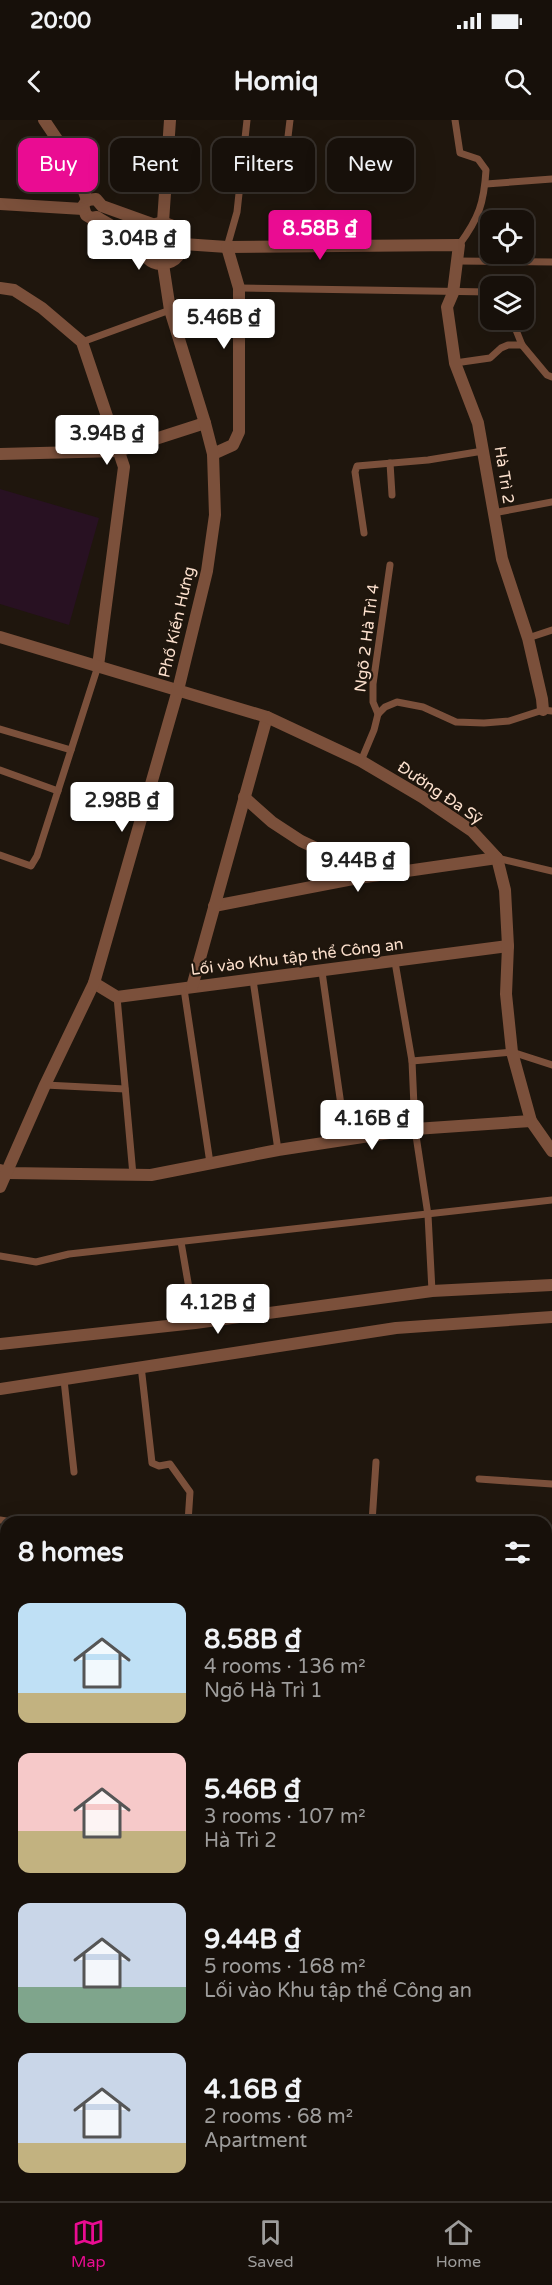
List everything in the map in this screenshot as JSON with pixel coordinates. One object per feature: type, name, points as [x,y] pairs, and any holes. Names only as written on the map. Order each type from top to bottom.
[{"type":"street","points":[[44,120],[75,166],[85,204]]},
{"type":"street","points":[[158,223],[170,120]]},
{"type":"street","points":[[0,204],[85,204],[96,199],[100,211],[140,246],[150,261],[163,264],[174,260],[179,255],[183,244],[179,232],[169,224],[100,211]]},
{"type":"street","points":[[140,246],[144,231],[158,223]]},
{"type":"street","points":[[183,244],[227,247],[459,245]]},
{"type":"street","name":"Hà Trì 2","points":[[459,245],[453,293],[447,307],[455,363],[478,423],[502,560],[528,638],[547,710]]},
{"type":"street","points":[[213,454],[233,445],[239,432],[239,288],[227,247]]},
{"type":"street","name":"Phố Kiến Hưng","points":[[0,1187],[3,1171],[94,983],[178,690],[207,571],[215,515],[213,454],[170,310],[163,264]]},
{"type":"street","points":[[0,288],[14,290],[24,296],[82,342],[124,467],[98,666]]},
{"type":"street","points":[[0,454],[118,451],[205,423]]},
{"type":"street","name":"Đường Đa Sỹ","points":[[0,637],[267,717],[361,761],[422,797],[472,831],[497,858],[505,890],[508,946],[506,994],[512,1052],[531,1121],[552,1151]]},
{"type":"street","points":[[188,988],[214,906],[267,717]]},
{"type":"street","points":[[244,797],[272,822],[301,842],[335,857],[358,878]]},
{"type":"street","points":[[214,906],[358,878],[497,858]]},
{"type":"street","name":"Lối vào Khu tập thể Công an","points":[[117,997],[508,946]]},
{"type":"street","points":[[94,983],[117,997]]},
{"type":"street","points":[[3,1171],[152,1175],[279,1150],[415,1129],[531,1121]]},
{"type":"street","points":[[0,1344],[195,1323],[432,1291],[552,1285]]},
{"type":"street","points":[[0,1389],[396,1328],[552,1317]]},
{"type":"lane","points":[[227,247],[237,212],[248,120]]},
{"type":"lane","points":[[288,138],[290,120]]},
{"type":"lane","points":[[455,120],[460,153],[478,159],[486,170],[482,204],[474,225],[459,245]]},
{"type":"lane","points":[[486,184],[552,179]]},
{"type":"lane","points":[[457,261],[552,262]]},
{"type":"lane","points":[[239,288],[480,292]]},
{"type":"lane","points":[[82,342],[170,310]]},
{"type":"lane","points":[[516,330],[522,345],[552,377]]},
{"type":"lane","points":[[455,363],[490,358],[508,345],[522,345]]},
{"type":"lane","points":[[364,533],[356,469],[360,465],[428,460],[483,451]]},
{"type":"lane","points":[[390,463],[392,495]]},
{"type":"lane","points":[[493,513],[552,502]]},
{"type":"lane","name":"Ngõ 2 Hà Trì 4","points":[[378,714],[373,702],[373,684],[390,565]]},
{"type":"lane","points":[[528,638],[552,630]]},
{"type":"lane","points":[[0,855],[31,866],[37,856],[98,666]]},
{"type":"lane","points":[[361,761],[378,714],[385,707],[397,702],[423,707],[456,722],[484,723],[509,720],[547,710]]},
{"type":"lane","points":[[0,729],[71,750]]},
{"type":"lane","points":[[0,770],[58,791]]},
{"type":"lane","points":[[497,858],[552,871]]},
{"type":"lane","points":[[395,962],[412,1061],[415,1129],[428,1215],[432,1291]]},
{"type":"lane","points":[[322,972],[346,1140]]},
{"type":"lane","points":[[253,980],[279,1150]]},
{"type":"lane","points":[[188,988],[210,1163]]},
{"type":"lane","points":[[117,997],[133,1175]]},
{"type":"lane","points":[[412,1061],[512,1052],[552,1065]]},
{"type":"lane","points":[[45,1085],[125,1089]]},
{"type":"lane","points":[[0,1256],[36,1262],[69,1254],[552,1200]]},
{"type":"lane","points":[[181,1242],[195,1323]]},
{"type":"lane","points":[[141,1366],[152,1463],[159,1466],[170,1464],[190,1492],[188,1516]]},
{"type":"lane","points":[[64,1380],[74,1472]]},
{"type":"lane","points":[[372,1516],[376,1462]]},
{"type":"lane","points":[[479,1479],[552,1484]]},
{"type":"shaded area","points":[[0,489],[99,518],[69,625],[0,604]]}]
